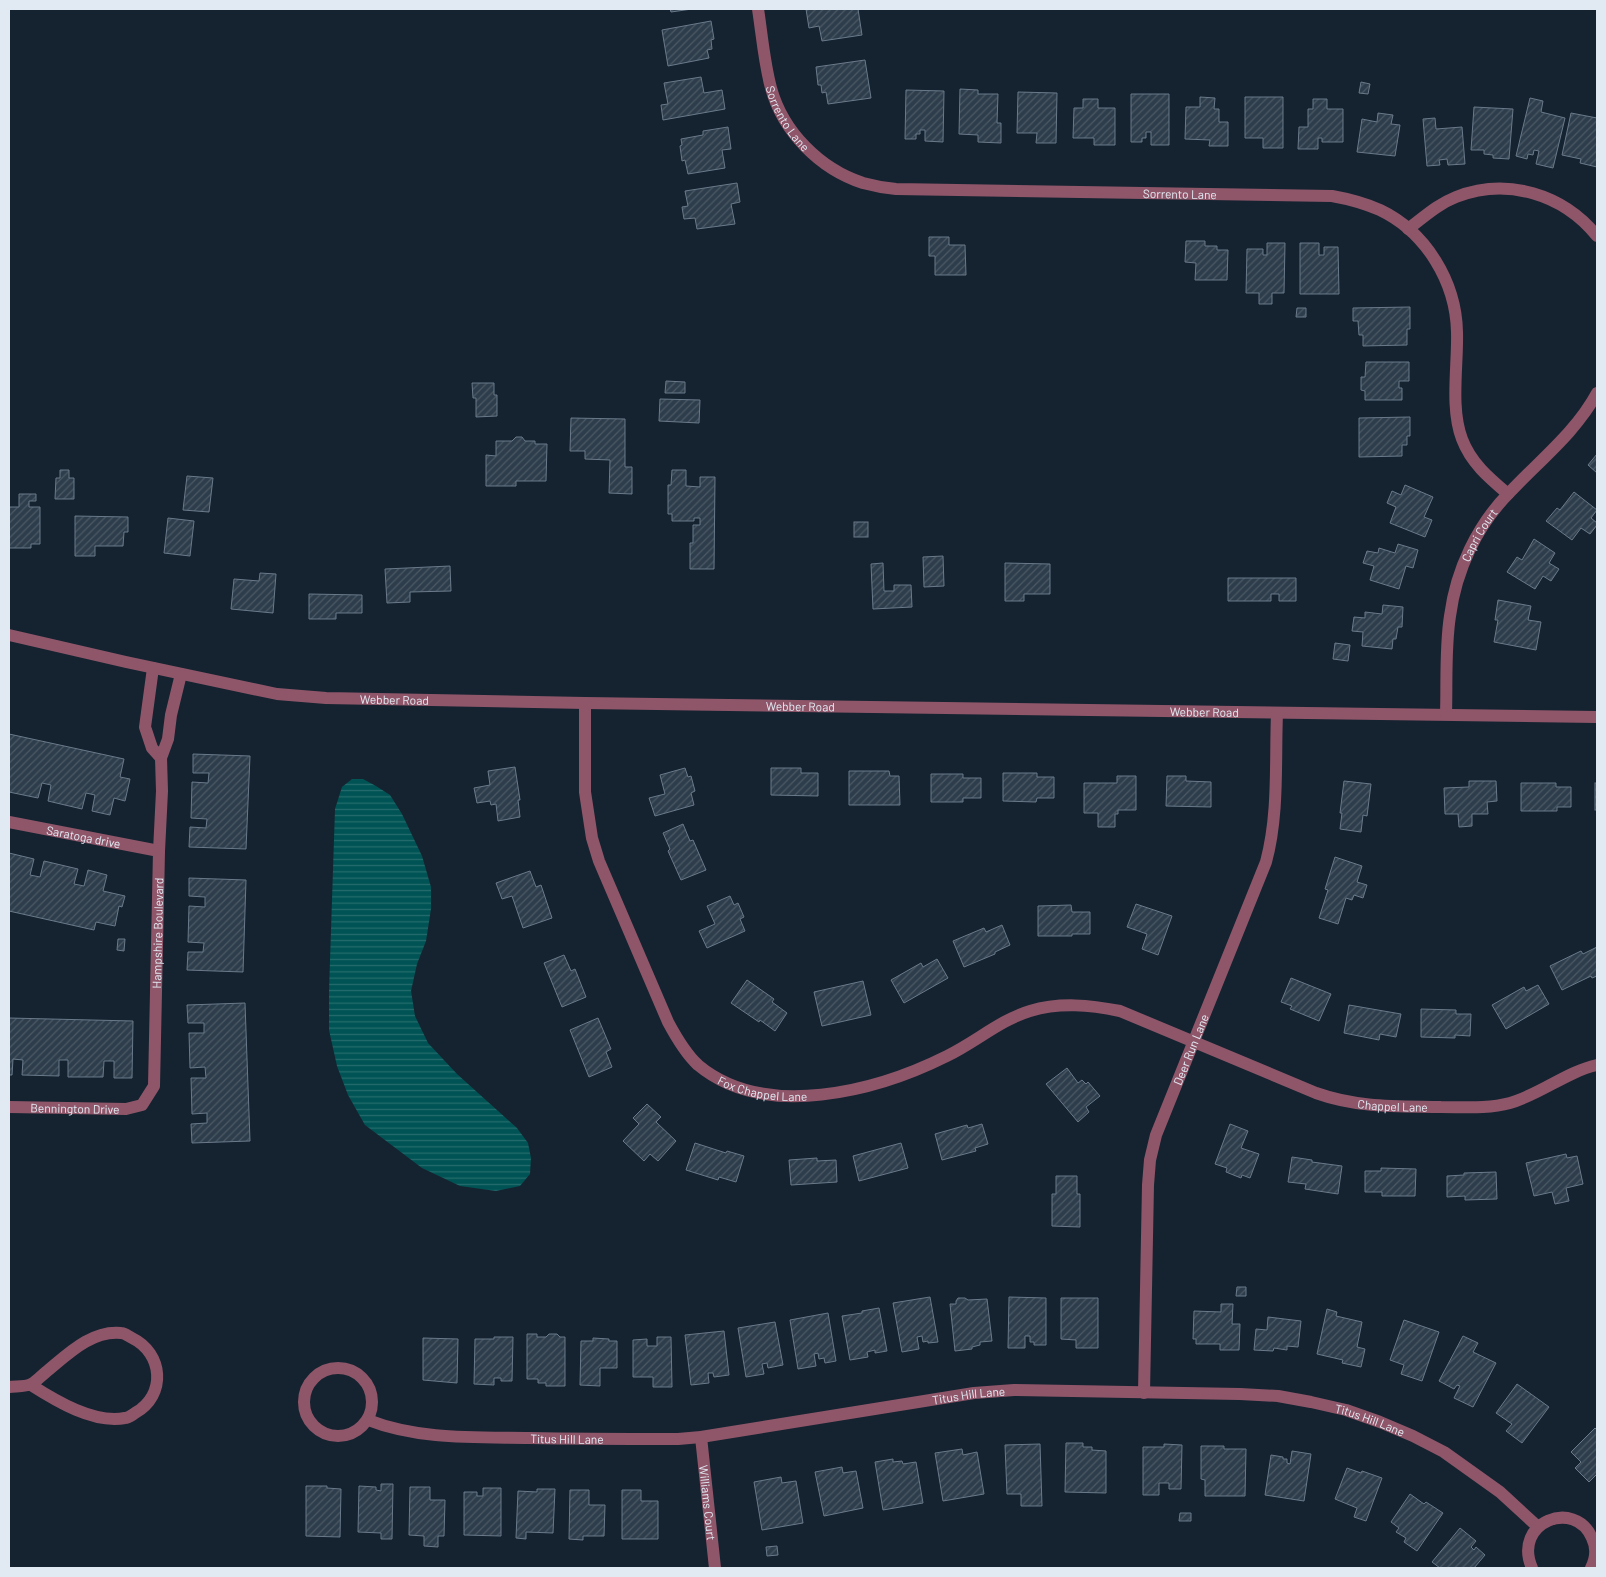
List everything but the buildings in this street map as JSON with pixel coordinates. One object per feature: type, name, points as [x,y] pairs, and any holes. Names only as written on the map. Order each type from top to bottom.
[{"type":"street","name":"Sorrento Lane","points":[[758,9],[772,89],[785,120],[806,147],[818,158],[832,168],[863,183],[896,189],[1332,196],[1357,201],[1392,217],[1420,240],[1440,267],[1453,298],[1458,332],[1457,414],[1462,438],[1465,447],[1476,464],[1508,494]]},
{"type":"street","points":[[1408,229],[1441,204],[1455,198],[1483,189],[1512,189],[1541,194],[1554,200],[1589,225],[1597,236]]},
{"type":"street","name":"Capri Court","points":[[1446,714],[1447,642],[1450,616],[1455,590],[1474,542],[1487,519],[1508,494],[1560,443],[1578,422],[1597,393]]},
{"type":"street","name":"Webber Road","points":[[9,635],[277,694],[326,698],[1597,717]]},
{"type":"street","name":"Hampshire Boulevard","points":[[153,668],[145,726],[152,748],[161,758]]},
{"type":"street","name":"Hampshire Boulevard","points":[[142,1104],[154,1086],[162,791],[161,758],[168,739],[171,715],[181,674]]},
{"type":"street","name":"Fox Chappel Lane","points":[[585,703],[585,792],[589,823],[599,861],[674,1034],[698,1065],[716,1077],[741,1089],[754,1093],[774,1095],[805,1095],[864,1087],[894,1079],[922,1068],[949,1055],[1004,1021],[1041,1008],[1067,1005],[1092,1006],[1120,1011],[1193,1041]]},
{"type":"street","name":"Deer Run Lane","points":[[1144,1393],[1146,1248],[1150,1160],[1156,1135],[1266,862],[1274,817],[1276,713]]},
{"type":"street","name":"Saratoga drive","points":[[9,822],[159,851]]},
{"type":"street","name":"Chappel Lane","points":[[1193,1041],[1331,1098],[1381,1106],[1482,1107],[1509,1103],[1534,1094],[1580,1068],[1597,1064]]},
{"type":"street","name":"Bennington Drive","points":[[9,1107],[126,1109],[142,1104]]},
{"type":"street","points":[[9,1387],[31,1385],[76,1348],[98,1336],[122,1333],[139,1342],[154,1359],[158,1377],[153,1397],[144,1408],[126,1418],[107,1418],[83,1413],[50,1397],[31,1385]]},
{"type":"street","points":[[336,1368],[352,1371],[365,1381],[372,1396],[371,1413],[368,1420],[356,1432],[349,1435],[340,1437],[324,1434],[311,1424],[307,1417],[304,1400],[309,1385],[314,1378],[328,1370],[336,1368]]},
{"type":"street","name":"Titus Hill Lane","points":[[368,1420],[396,1429],[431,1435],[678,1439],[974,1394],[1014,1390],[1278,1396],[1346,1410],[1413,1436],[1444,1452],[1500,1492],[1538,1527]]},
{"type":"street","name":"Williams Court","points":[[701,1437],[715,1568]]},
{"type":"street","points":[[1532,1568],[1528,1560],[1527,1548],[1531,1536],[1538,1527],[1548,1520],[1559,1518],[1571,1519],[1582,1524],[1590,1533],[1595,1544],[1596,1556],[1591,1568]]},
{"type":"shaded area","points":[[352,779],[363,779],[390,795],[402,814],[422,856],[431,887],[431,909],[426,941],[417,964],[411,991],[415,1016],[428,1043],[457,1074],[517,1128],[528,1143],[531,1158],[530,1174],[520,1186],[496,1191],[460,1186],[422,1168],[365,1125],[348,1095],[337,1066],[329,1030],[329,991],[335,809],[342,787]]}]
